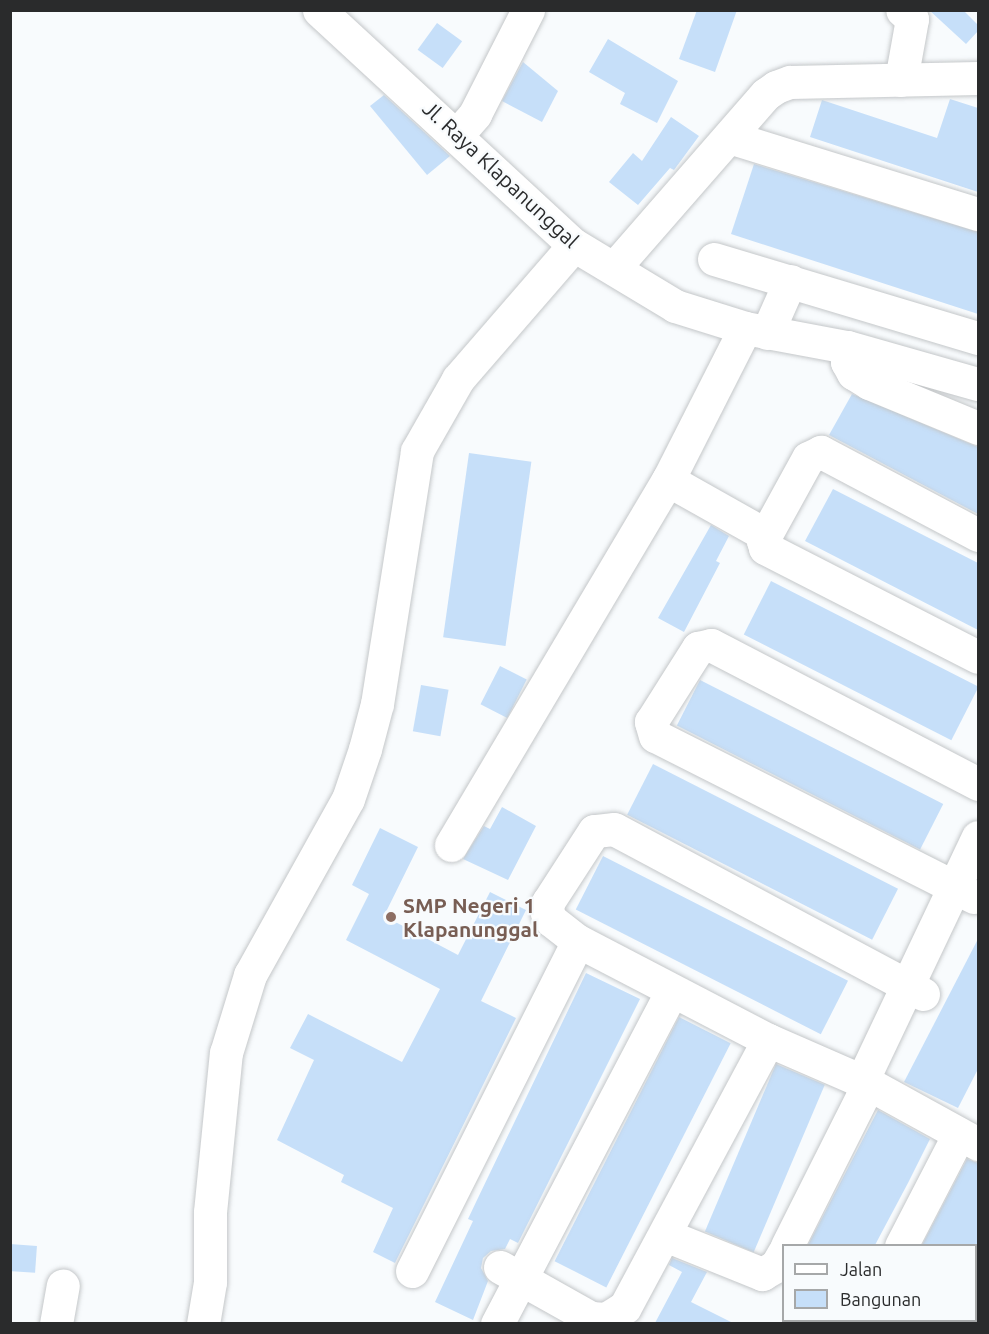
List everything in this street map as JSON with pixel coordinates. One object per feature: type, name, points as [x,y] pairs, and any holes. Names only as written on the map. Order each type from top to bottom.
[{"type":"street","name":"Jl. Raya Klapanunggal","points":[[319,10],[458,135],[574,245],[675,306],[756,330],[847,346],[978,384]]},
{"type":"street","points":[[458,135],[475,114],[528,10]]},
{"type":"street","points":[[911,13],[912,81]]},
{"type":"street","points":[[614,268],[766,94],[790,82],[978,78]]},
{"type":"street","points":[[912,81],[978,98]]},
{"type":"street","points":[[729,136],[978,214]]},
{"type":"street","points":[[203,1323],[210,1282],[210,1212],[226,1053],[250,975],[348,799],[365,749],[377,704],[417,451],[459,378],[574,245]]},
{"type":"street","points":[[714,259],[978,338]]},
{"type":"street","points":[[451,844],[756,330],[790,281]]},
{"type":"street","points":[[847,346],[847,362],[853,373],[869,383],[978,428]]},
{"type":"street","points":[[978,535],[821,452],[808,458],[764,534],[765,548],[978,657]]},
{"type":"street","points":[[668,480],[764,534]]},
{"type":"street","points":[[969,890],[655,736],[651,722],[698,648],[711,645],[978,784]]},
{"type":"street","points":[[902,1244],[972,1135],[768,1040],[578,941],[552,921],[547,913],[548,902],[594,831],[605,827],[915,990]]},
{"type":"street","points":[[788,1244],[868,1088],[915,990],[969,890],[978,837]]},
{"type":"street","points":[[412,1270],[578,941]]},
{"type":"street","points":[[497,1323],[511,1273],[672,991]]},
{"type":"street","points":[[511,1273],[575,1311],[600,1320],[625,1307],[768,1040]]},
{"type":"street","points":[[665,1235],[762,1274],[776,1266],[782,1254]]},
{"type":"street","points":[[56,1323],[63,1286]]},
{"type":"building","points":[[697,10],[737,10],[715,72],[679,59]]},
{"type":"building","points":[[929,10],[963,10],[978,25],[978,31],[966,44]]},
{"type":"building","points":[[437,23],[462,41],[443,68],[418,50]]},
{"type":"building","points":[[608,39],[678,81],[657,123],[620,104],[625,93],[589,72]]},
{"type":"building","points":[[523,62],[558,91],[542,122],[502,101]]},
{"type":"building","points":[[384,95],[450,156],[427,175],[370,106]]},
{"type":"building","points":[[950,99],[978,108],[978,192],[810,137],[822,100],[937,138]]},
{"type":"building","points":[[671,117],[699,136],[674,170],[670,168],[638,205],[609,182],[633,153],[642,161]]},
{"type":"building","points":[[754,164],[978,232],[978,314],[731,234]]},
{"type":"building","points":[[852,394],[978,447],[978,514],[829,435]]},
{"type":"building","points":[[469,453],[531,462],[506,646],[443,637]]},
{"type":"building","points":[[833,489],[978,563],[978,630],[805,541]]},
{"type":"building","points":[[711,525],[729,536],[716,561],[720,563],[684,632],[658,618]]},
{"type":"building","points":[[771,581],[978,686],[951,740],[744,634]]},
{"type":"building","points":[[500,666],[527,680],[507,718],[480,704]]},
{"type":"building","points":[[700,680],[943,804],[920,849],[677,725]]},
{"type":"building","points":[[421,685],[449,690],[440,736],[413,731]]},
{"type":"building","points":[[653,764],[898,889],[872,940],[627,815]]},
{"type":"building","points":[[502,807],[536,826],[508,880],[463,859],[484,826],[490,829]]},
{"type":"building","points":[[380,828],[418,847],[384,916],[458,955],[490,892],[526,910],[481,1001],[516,1018],[395,1263],[373,1252],[393,1208],[341,1182],[344,1175],[277,1140],[314,1060],[290,1048],[308,1014],[402,1062],[440,989],[346,940],[369,894],[352,885]]},
{"type":"building","points":[[603,856],[848,981],[821,1034],[576,909]]},
{"type":"building","points":[[978,939],[978,1069],[958,1108],[904,1082]]},
{"type":"building","points":[[586,973],[640,999],[518,1243],[510,1239],[505,1249],[491,1251],[483,1258],[481,1268],[488,1281],[473,1320],[435,1302],[473,1221],[468,1219]]},
{"type":"building","points":[[679,1017],[731,1043],[606,1287],[555,1261]]},
{"type":"building","points":[[776,1064],[825,1085],[754,1252],[705,1232]]},
{"type":"building","points":[[878,1110],[930,1139],[876,1244],[809,1244]]},
{"type":"building","points":[[967,1159],[978,1163],[978,1257],[977,1244],[923,1244]]},
{"type":"building","points":[[10,1244],[37,1246],[35,1273],[10,1271]]},
{"type":"building","points":[[672,1258],[707,1272],[691,1302],[733,1323],[655,1323],[682,1272],[669,1265]]},
{"type":"place","name":"SMP Negeri 1 Klapanunggal","points":[[391,917]]}]
